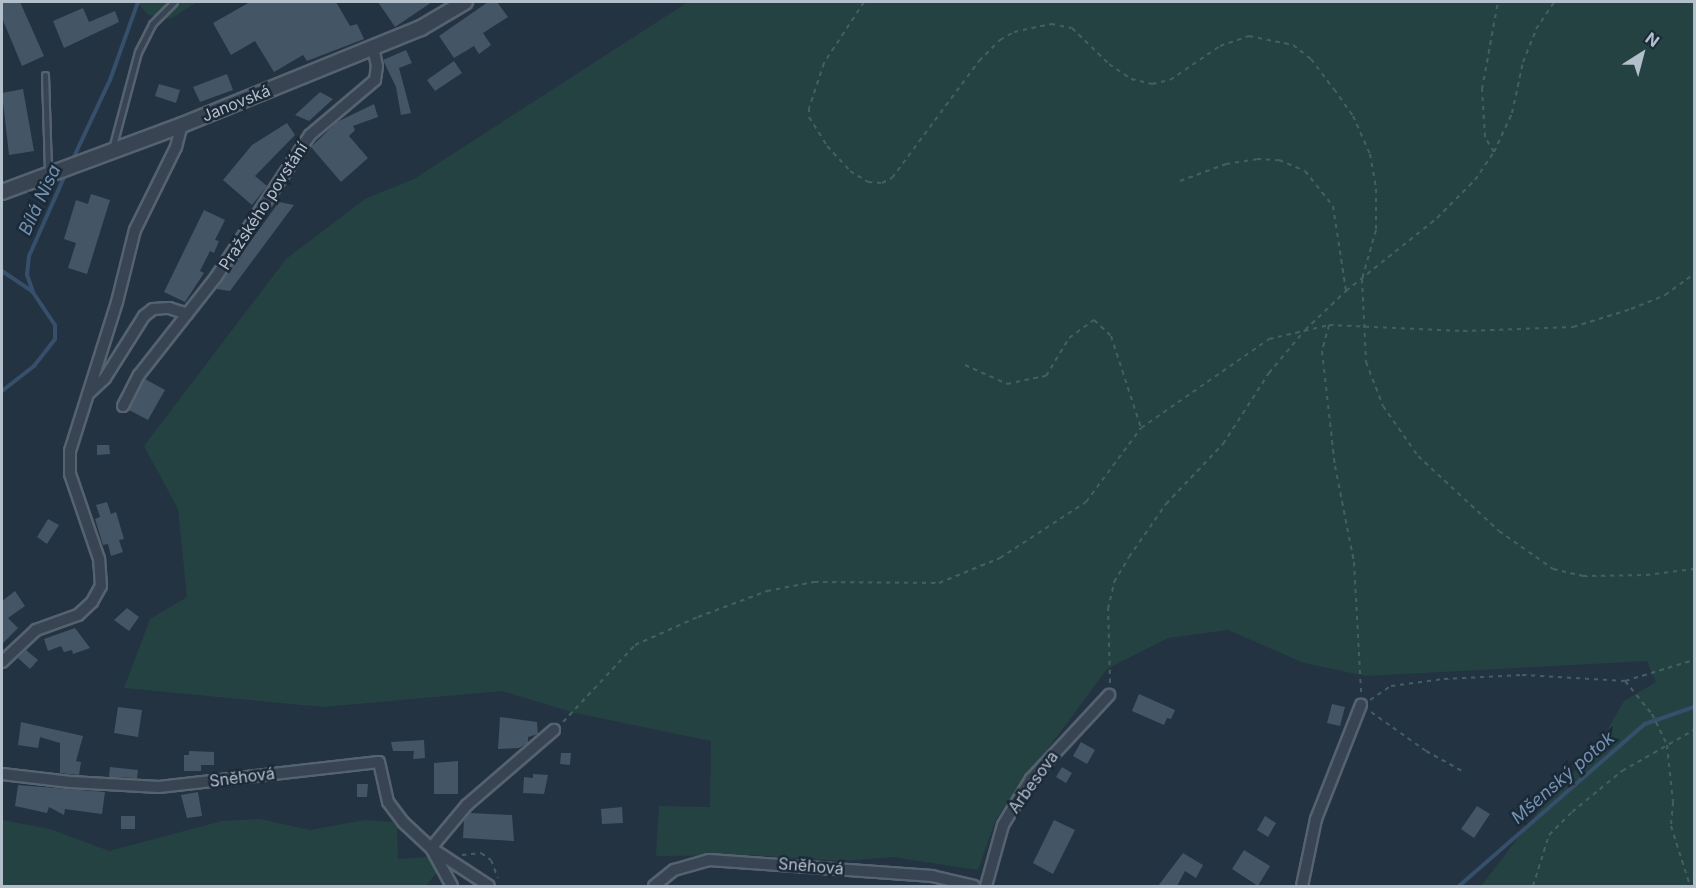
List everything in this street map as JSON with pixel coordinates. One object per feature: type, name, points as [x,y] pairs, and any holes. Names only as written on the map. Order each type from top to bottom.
[{"type":"street","name":"Janovská","points":[[2,192],[87,158],[182,125],[421,28],[465,2]]},
{"type":"street","name":"Pražského povstání","points":[[123,405],[140,375],[216,277],[310,135],[375,80],[377,66],[373,47]]},
{"type":"street","points":[[2,663],[36,630],[78,615],[92,602],[101,586],[99,560],[70,474],[70,451],[117,302],[135,230],[176,147],[182,125]]},
{"type":"street","points":[[87,395],[105,378],[144,316],[153,309],[169,308],[187,314]]},
{"type":"street","name":"Arbesova","points":[[986,886],[1003,825],[1031,779],[1093,708],[1109,694]]},
{"type":"street","points":[[1302,886],[1316,819],[1361,705]]},
{"type":"street","points":[[430,848],[467,805],[554,730]]},
{"type":"street","name":"Sněhová","points":[[2,774],[159,787],[379,762],[388,802],[430,848],[452,886]]},
{"type":"street","name":"Sněhová","points":[[430,848],[489,886]]},
{"type":"street","name":"Sněhová","points":[[654,886],[688,863],[709,860],[932,876],[974,886]]},
{"type":"lane","points":[[112,149],[123,98],[138,52],[152,24],[174,2]]},
{"type":"lane","points":[[45,75],[48,173]]},
{"type":"path","points":[[864,2],[824,63],[809,108],[809,117],[827,146],[850,171],[868,182],[882,183],[892,178],[979,61],[1000,40],[1014,32],[1051,24],[1072,28],[1109,64],[1131,79],[1152,84],[1170,80],[1221,46],[1249,36],[1293,45],[1311,59],[1334,88],[1353,116],[1370,154],[1376,189],[1376,230],[1362,279],[1366,362],[1383,406],[1418,456],[1524,551],[1553,569],[1583,576],[1646,576],[1695,569]]},
{"type":"path","points":[[1494,153],[1485,137],[1482,89],[1498,2]]},
{"type":"path","points":[[1109,694],[1108,609],[1114,582],[1166,504],[1223,444],[1269,374],[1305,330],[1346,291],[1437,218],[1475,180],[1494,153],[1512,113],[1536,29],[1554,2]]},
{"type":"path","points":[[1180,181],[1226,164],[1257,159],[1280,160],[1305,171],[1333,206],[1346,291]]},
{"type":"path","points":[[554,730],[635,645],[698,617],[767,591],[814,582],[939,583],[1000,558],[1086,502],[1141,428],[1269,339],[1329,325],[1463,331],[1573,327],[1657,298],[1695,274]]},
{"type":"path","points":[[965,365],[1007,384],[1046,376],[1069,338],[1094,320],[1111,336],[1141,428]]},
{"type":"path","points":[[1329,325],[1322,351],[1335,466],[1354,562],[1361,705]]},
{"type":"path","points":[[1361,705],[1391,686],[1444,679],[1522,675],[1625,681],[1695,660]]},
{"type":"path","points":[[1625,681],[1652,714],[1667,745],[1673,802],[1671,826],[1690,886]]},
{"type":"path","points":[[1361,705],[1426,751],[1464,772]]},
{"type":"path","points":[[1533,886],[1549,835],[1622,771],[1695,730]]},
{"type":"path","points":[[452,862],[466,854],[481,853],[491,860],[501,886]]},
{"type":"green space","points":[[137,2],[197,2],[170,19],[148,15]]},
{"type":"green space","points":[[688,2],[1694,2],[1694,886],[1481,886],[1548,799],[1595,751],[1624,701],[1656,682],[1647,661],[1366,676],[1304,663],[1228,630],[1168,638],[1107,669],[996,819],[978,870],[893,857],[842,861],[750,855],[656,856],[659,806],[710,807],[711,741],[575,713],[502,691],[323,707],[124,688],[150,619],[187,597],[178,509],[144,446],[286,259],[365,199],[414,179]]},
{"type":"green space","points":[[260,819],[310,830],[365,820],[392,822],[397,826],[398,859],[427,857],[435,861],[437,872],[426,886],[2,886],[2,820],[50,829],[109,851],[222,821]]},
{"type":"building","points":[[2,2],[20,2],[44,56],[22,66],[2,18]]},
{"type":"building","points":[[250,2],[336,2],[350,26],[357,24],[364,39],[307,61],[303,55],[274,72],[255,41],[231,55],[213,23]]},
{"type":"building","points":[[378,2],[432,2],[395,27]]},
{"type":"building","points":[[488,2],[497,2],[508,17],[483,33],[491,45],[479,54],[474,46],[454,58],[439,36]]},
{"type":"building","points":[[83,8],[89,22],[115,11],[119,22],[64,48],[53,21]]},
{"type":"building","points":[[406,50],[412,63],[399,68],[411,113],[401,115],[396,87],[383,60]]},
{"type":"building","points":[[454,61],[462,73],[435,91],[427,80]]},
{"type":"building","points":[[227,74],[233,90],[200,102],[193,87]]},
{"type":"building","points":[[159,84],[180,90],[176,103],[155,96]]},
{"type":"building","points":[[23,89],[34,151],[9,155],[2,93]]},
{"type":"building","points":[[320,92],[333,99],[309,121],[295,115]]},
{"type":"building","points":[[374,104],[378,117],[353,126],[355,130],[349,136],[368,158],[341,182],[311,147],[337,122]]},
{"type":"building","points":[[287,123],[295,135],[255,176],[267,186],[252,205],[223,180],[252,145]]},
{"type":"building","points":[[91,194],[110,200],[87,274],[68,268],[76,243],[64,239],[76,200],[88,204]]},
{"type":"building","points":[[279,202],[294,205],[230,291],[216,289]]},
{"type":"building","points":[[204,210],[225,220],[215,240],[219,241],[214,253],[210,251],[200,271],[204,273],[185,302],[164,292]]},
{"type":"building","points":[[145,379],[165,390],[148,420],[129,410]]},
{"type":"building","points":[[97,445],[109,445],[110,454],[97,455]]},
{"type":"building","points":[[107,502],[111,514],[116,512],[124,539],[119,540],[123,552],[111,556],[108,544],[103,545],[95,519],[100,517],[96,505]]},
{"type":"building","points":[[48,519],[59,525],[47,544],[37,537]]},
{"type":"building","points":[[15,591],[25,606],[8,618],[18,628],[2,644],[2,601]]},
{"type":"building","points":[[127,608],[139,617],[129,631],[114,620]]},
{"type":"building","points":[[75,628],[90,648],[73,654],[72,650],[64,652],[61,646],[48,651],[44,639]]},
{"type":"building","points":[[26,650],[38,660],[30,669],[18,658]]},
{"type":"building","points":[[1139,694],[1175,710],[1171,719],[1167,718],[1164,725],[1132,711]]},
{"type":"building","points":[[1332,704],[1345,707],[1340,726],[1327,723]]},
{"type":"building","points":[[118,707],[142,710],[138,737],[114,733]]},
{"type":"building","points":[[500,717],[537,722],[538,734],[528,737],[528,743],[519,748],[498,749]]},
{"type":"building","points":[[21,722],[83,736],[76,761],[81,762],[79,775],[60,773],[60,743],[40,737],[38,748],[18,745]]},
{"type":"building","points":[[424,740],[425,758],[413,759],[414,751],[393,751],[391,742]]},
{"type":"building","points":[[1081,742],[1095,750],[1087,764],[1073,756]]},
{"type":"building","points":[[189,751],[214,752],[214,765],[201,765],[201,771],[184,771],[184,755],[189,755]]},
{"type":"building","points":[[561,753],[571,753],[570,765],[560,764]]},
{"type":"building","points":[[458,761],[458,794],[434,794],[434,763]]},
{"type":"building","points":[[110,767],[138,770],[137,778],[109,777]]},
{"type":"building","points":[[1062,767],[1072,773],[1066,783],[1056,777]]},
{"type":"building","points":[[533,774],[548,775],[544,794],[523,793],[524,777],[533,778]]},
{"type":"building","points":[[357,784],[368,784],[367,797],[357,797]]},
{"type":"building","points":[[18,785],[105,792],[102,814],[65,809],[64,815],[49,807],[47,813],[15,806]]},
{"type":"building","points":[[198,792],[202,816],[187,818],[181,795]]},
{"type":"building","points":[[1477,806],[1490,814],[1474,838],[1461,829]]},
{"type":"building","points":[[622,807],[623,823],[602,824],[601,809]]},
{"type":"building","points":[[470,813],[512,815],[514,841],[463,838],[464,820]]},
{"type":"building","points":[[121,816],[135,816],[135,829],[121,829]]},
{"type":"building","points":[[1265,816],[1276,823],[1268,837],[1257,830]]},
{"type":"building","points":[[1054,820],[1075,830],[1053,874],[1033,863]]},
{"type":"building","points":[[1244,850],[1270,866],[1258,886],[1232,869]]},
{"type":"building","points":[[1183,853],[1203,865],[1196,878],[1185,871],[1177,886],[1158,886]]},
{"type":"waterway","name":"Bílá Nisa","points":[[72,161],[110,80],[138,2]]},
{"type":"waterway","name":"Bílá Nisa","points":[[2,391],[34,366],[55,339],[55,325],[33,292],[27,275],[29,256],[66,173]]},
{"type":"waterway","points":[[2,271],[33,292]]},
{"type":"waterway","name":"Mšenský potok","points":[[1459,886],[1645,724],[1694,707]]}]
